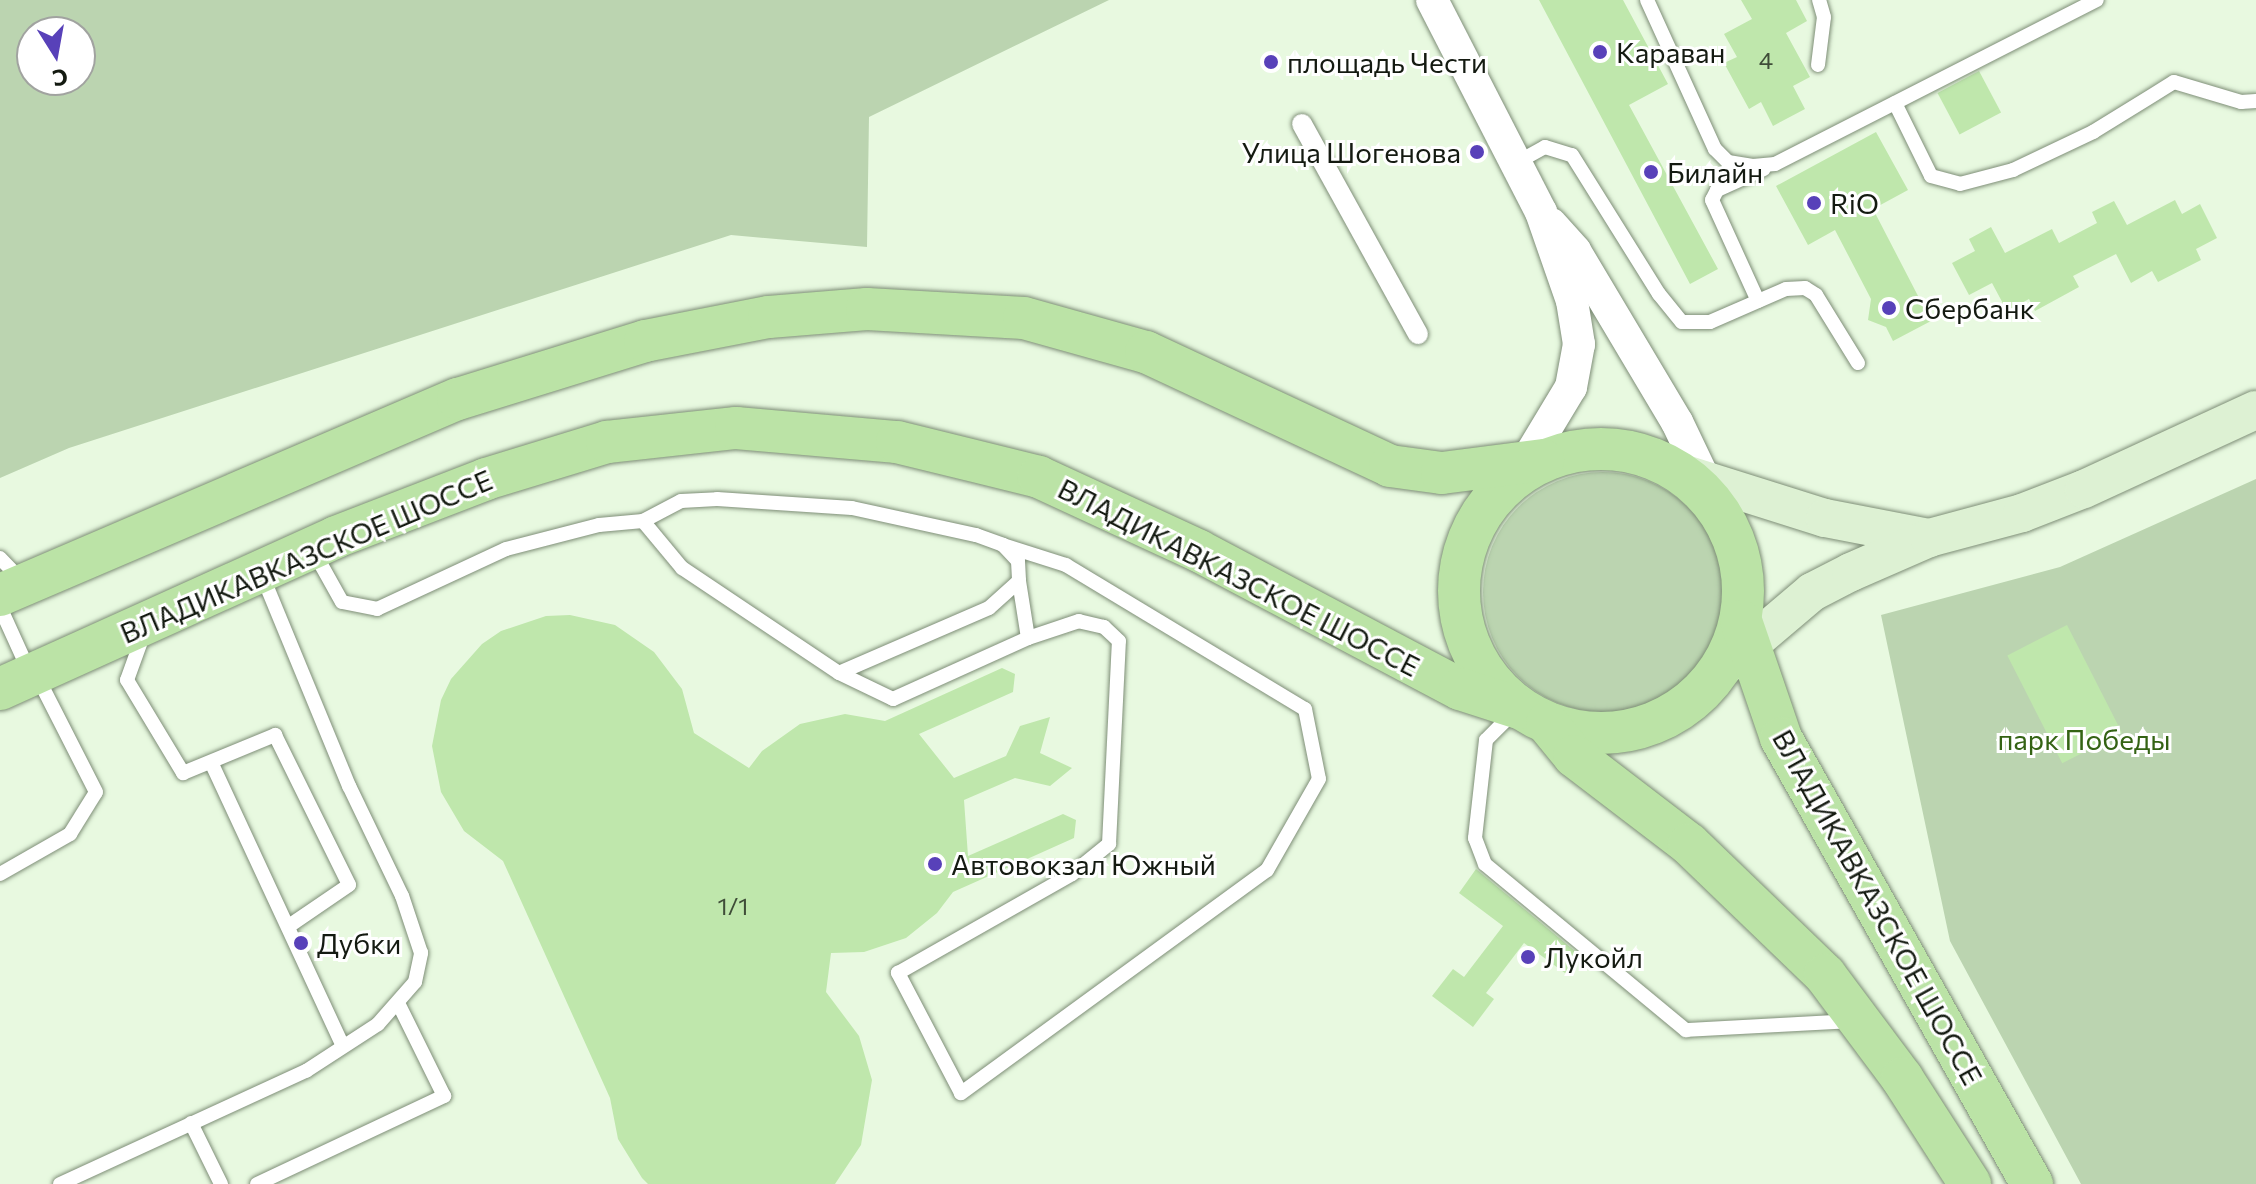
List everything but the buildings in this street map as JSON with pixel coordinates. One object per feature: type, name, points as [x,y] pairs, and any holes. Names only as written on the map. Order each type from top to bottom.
[{"type":"main road","points":[[6,586],[368,434],[519,378],[675,335],[769,317],[867,309],[993,314],[1086,332],[1173,363],[1390,466],[1442,473],[1529,466],[1600,448],[1643,455],[1702,488],[1825,518],[1929,538]]},
{"type":"main road","points":[[1529,466],[1490,502],[1469,535],[1459,585],[1460,611],[1471,649],[1491,682],[1533,715],[1611,733],[1643,727],[1699,695],[1736,646],[1812,592],[1929,538],[2022,513],[2084,489],[2256,410]]},
{"type":"main road","name":"ВЛАДИКАВКАЗСКОЕ ШОССЕ","points":[[22,678],[311,548],[471,484],[607,442],[736,428],[884,440],[1007,467],[1105,504],[1460,689],[1533,715],[1574,756],[1720,872],[1825,975],[1862,1021],[1970,1184]]},
{"type":"main road","points":[[1702,488],[1739,553],[1736,646]]},
{"type":"main road","name":"ВЛАДИКАВКАЗСКОЕ ШОССЕ","points":[[1736,646],[1781,738],[2032,1184]]},
{"type":"street","points":[[1432,0],[1541,212],[1572,301],[1579,344],[1571,387],[1529,466]]},
{"type":"street","points":[[1308,121],[1423,330]]},
{"type":"street","points":[[1541,212],[1575,251],[1677,422],[1702,488]]},
{"type":"lane","points":[[1647,0],[1715,149],[1728,162],[1775,164]]},
{"type":"lane","points":[[1818,65],[1824,17],[1819,0]]},
{"type":"lane","points":[[1758,301],[1713,214],[1712,200],[1717,190],[1775,164],[2097,0]]},
{"type":"lane","points":[[1895,103],[1931,176],[1960,184],[2013,170],[2093,132],[2174,82],[2241,102],[2256,101]]},
{"type":"lane","points":[[1516,163],[1545,147],[1572,155],[1659,294],[1682,322],[1710,322],[1795,287],[1811,291],[1858,363]]},
{"type":"lane","points":[[311,548],[342,602],[377,609],[506,549],[559,534],[643,521],[681,501],[779,503],[888,513],[1066,565],[1305,709],[1319,779],[1267,870],[961,1093],[898,973],[1072,874],[1109,844],[1119,641],[1104,627],[1079,621],[1028,638],[893,699],[839,673],[682,568],[643,521]]},
{"type":"lane","points":[[1003,545],[1018,561],[1028,638]]},
{"type":"lane","points":[[60,1184],[306,1071],[378,1024],[415,982],[421,953],[402,896],[349,786],[260,571]]},
{"type":"lane","points":[[839,673],[989,608],[1019,581]]},
{"type":"lane","points":[[0,874],[70,834],[96,792],[22,678],[6,586]]},
{"type":"lane","points":[[148,621],[127,680],[183,773],[275,735],[349,885],[289,926]]},
{"type":"lane","points":[[1533,715],[1486,740],[1475,838],[1485,864],[1686,1030],[1862,1021]]},
{"type":"lane","points":[[211,762],[343,1046]]},
{"type":"lane","points":[[257,1184],[444,1096],[398,1003]]},
{"type":"lane","points":[[191,1123],[221,1184]]},
{"type":"green space","points":[[0,0],[1109,0],[869,117],[867,247],[731,235],[69,448],[0,478]]},
{"type":"green space","points":[[1603,472],[1626,474],[1649,481],[1670,492],[1688,507],[1703,525],[1714,546],[1721,569],[1721,615],[1714,638],[1703,659],[1688,677],[1670,692],[1649,703],[1626,710],[1603,712],[1580,710],[1557,703],[1536,692],[1518,677],[1503,659],[1492,638],[1485,615],[1483,592],[1485,569],[1492,546],[1503,525],[1518,507],[1536,492],[1557,481],[1580,474]]},
{"type":"green space","name":"парк Победы","points":[[2256,479],[2256,1184],[2081,1184],[1950,941],[1881,615],[2060,567]]},
{"type":"place","name":"Караван","points":[[1600,52]]},
{"type":"place","name":"площадь Чести","points":[[1271,62]]},
{"type":"place","name":"Улица Шогенова","points":[[1477,152]]},
{"type":"place","name":"Билайн","points":[[1651,172]]},
{"type":"place","name":"RiO","points":[[1814,203]]},
{"type":"place","name":"Сбербанк","points":[[1889,308]]},
{"type":"place","name":"Автовокзал Южный","points":[[935,864]]},
{"type":"place","name":"Дубки","points":[[301,943]]},
{"type":"place","name":"Лукойл","points":[[1528,957]]}]
